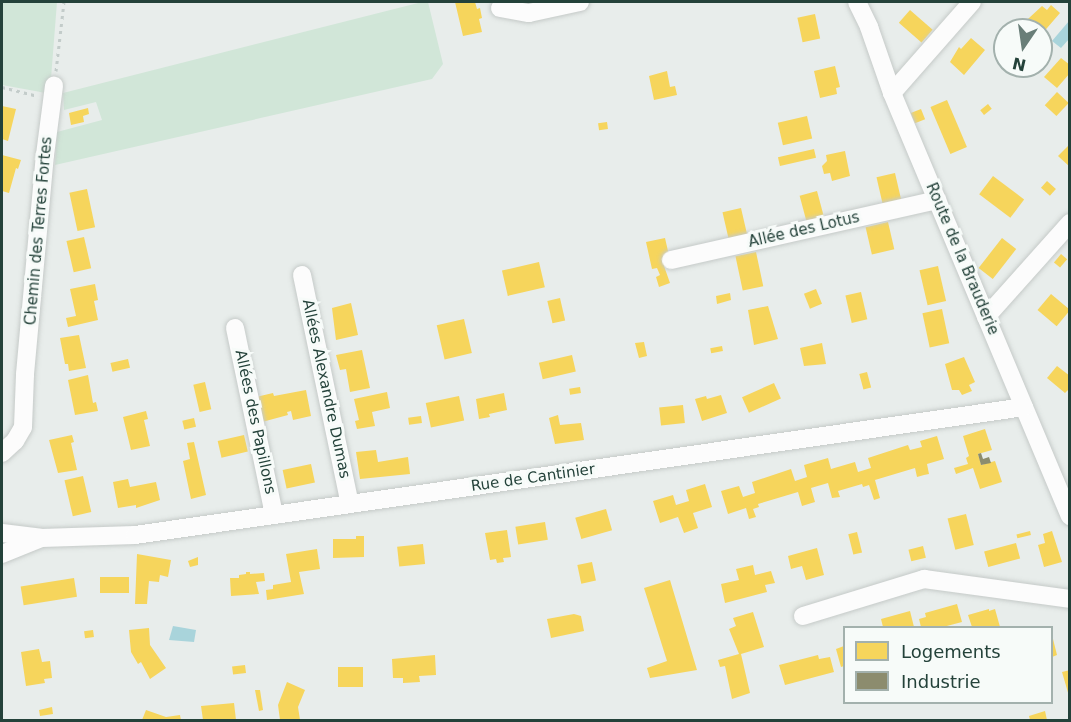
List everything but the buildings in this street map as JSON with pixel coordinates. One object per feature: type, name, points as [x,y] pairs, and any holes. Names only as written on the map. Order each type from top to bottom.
[{"type":"street","points":[[500,8],[529,13],[579,2]]},
{"type":"street","name":"Route de la Brauderie","points":[[857,2],[869,27],[892,93],[1070,516]]},
{"type":"street","points":[[892,93],[972,2]]},
{"type":"street","name":"Chemin des Terres Fortes","points":[[2,453],[15,441],[23,427],[25,374],[45,155],[54,93]]},
{"type":"street","name":"Allée des Lotus","points":[[671,260],[937,200]]},
{"type":"street","points":[[986,317],[1070,223]]},
{"type":"street","name":"Allées Alexandre Dumas","points":[[302,275],[350,504]]},
{"type":"street","name":"Allées des Papillons","points":[[235,328],[274,515]]},
{"type":"street","name":"Rue de Cantinier","points":[[2,532],[41,538],[135,535],[1024,407]]},
{"type":"street","name":"Rue de Cantinier","points":[[2,554],[41,538]]},
{"type":"street","points":[[803,615],[924,579],[1070,599]]},
{"type":"path","points":[[2,87],[54,93],[64,2]]},
{"type":"green space","points":[[2,2],[57,2],[50,91],[46,93],[2,85]]},
{"type":"green space","points":[[428,2],[443,64],[432,79],[55,165],[57,132],[102,120],[96,102],[64,110],[63,93]]},
{"type":"water","points":[[1069,21],[1069,39],[1061,48],[1053,40]]},
{"type":"water","points":[[173,626],[196,630],[194,642],[169,640]]}]
